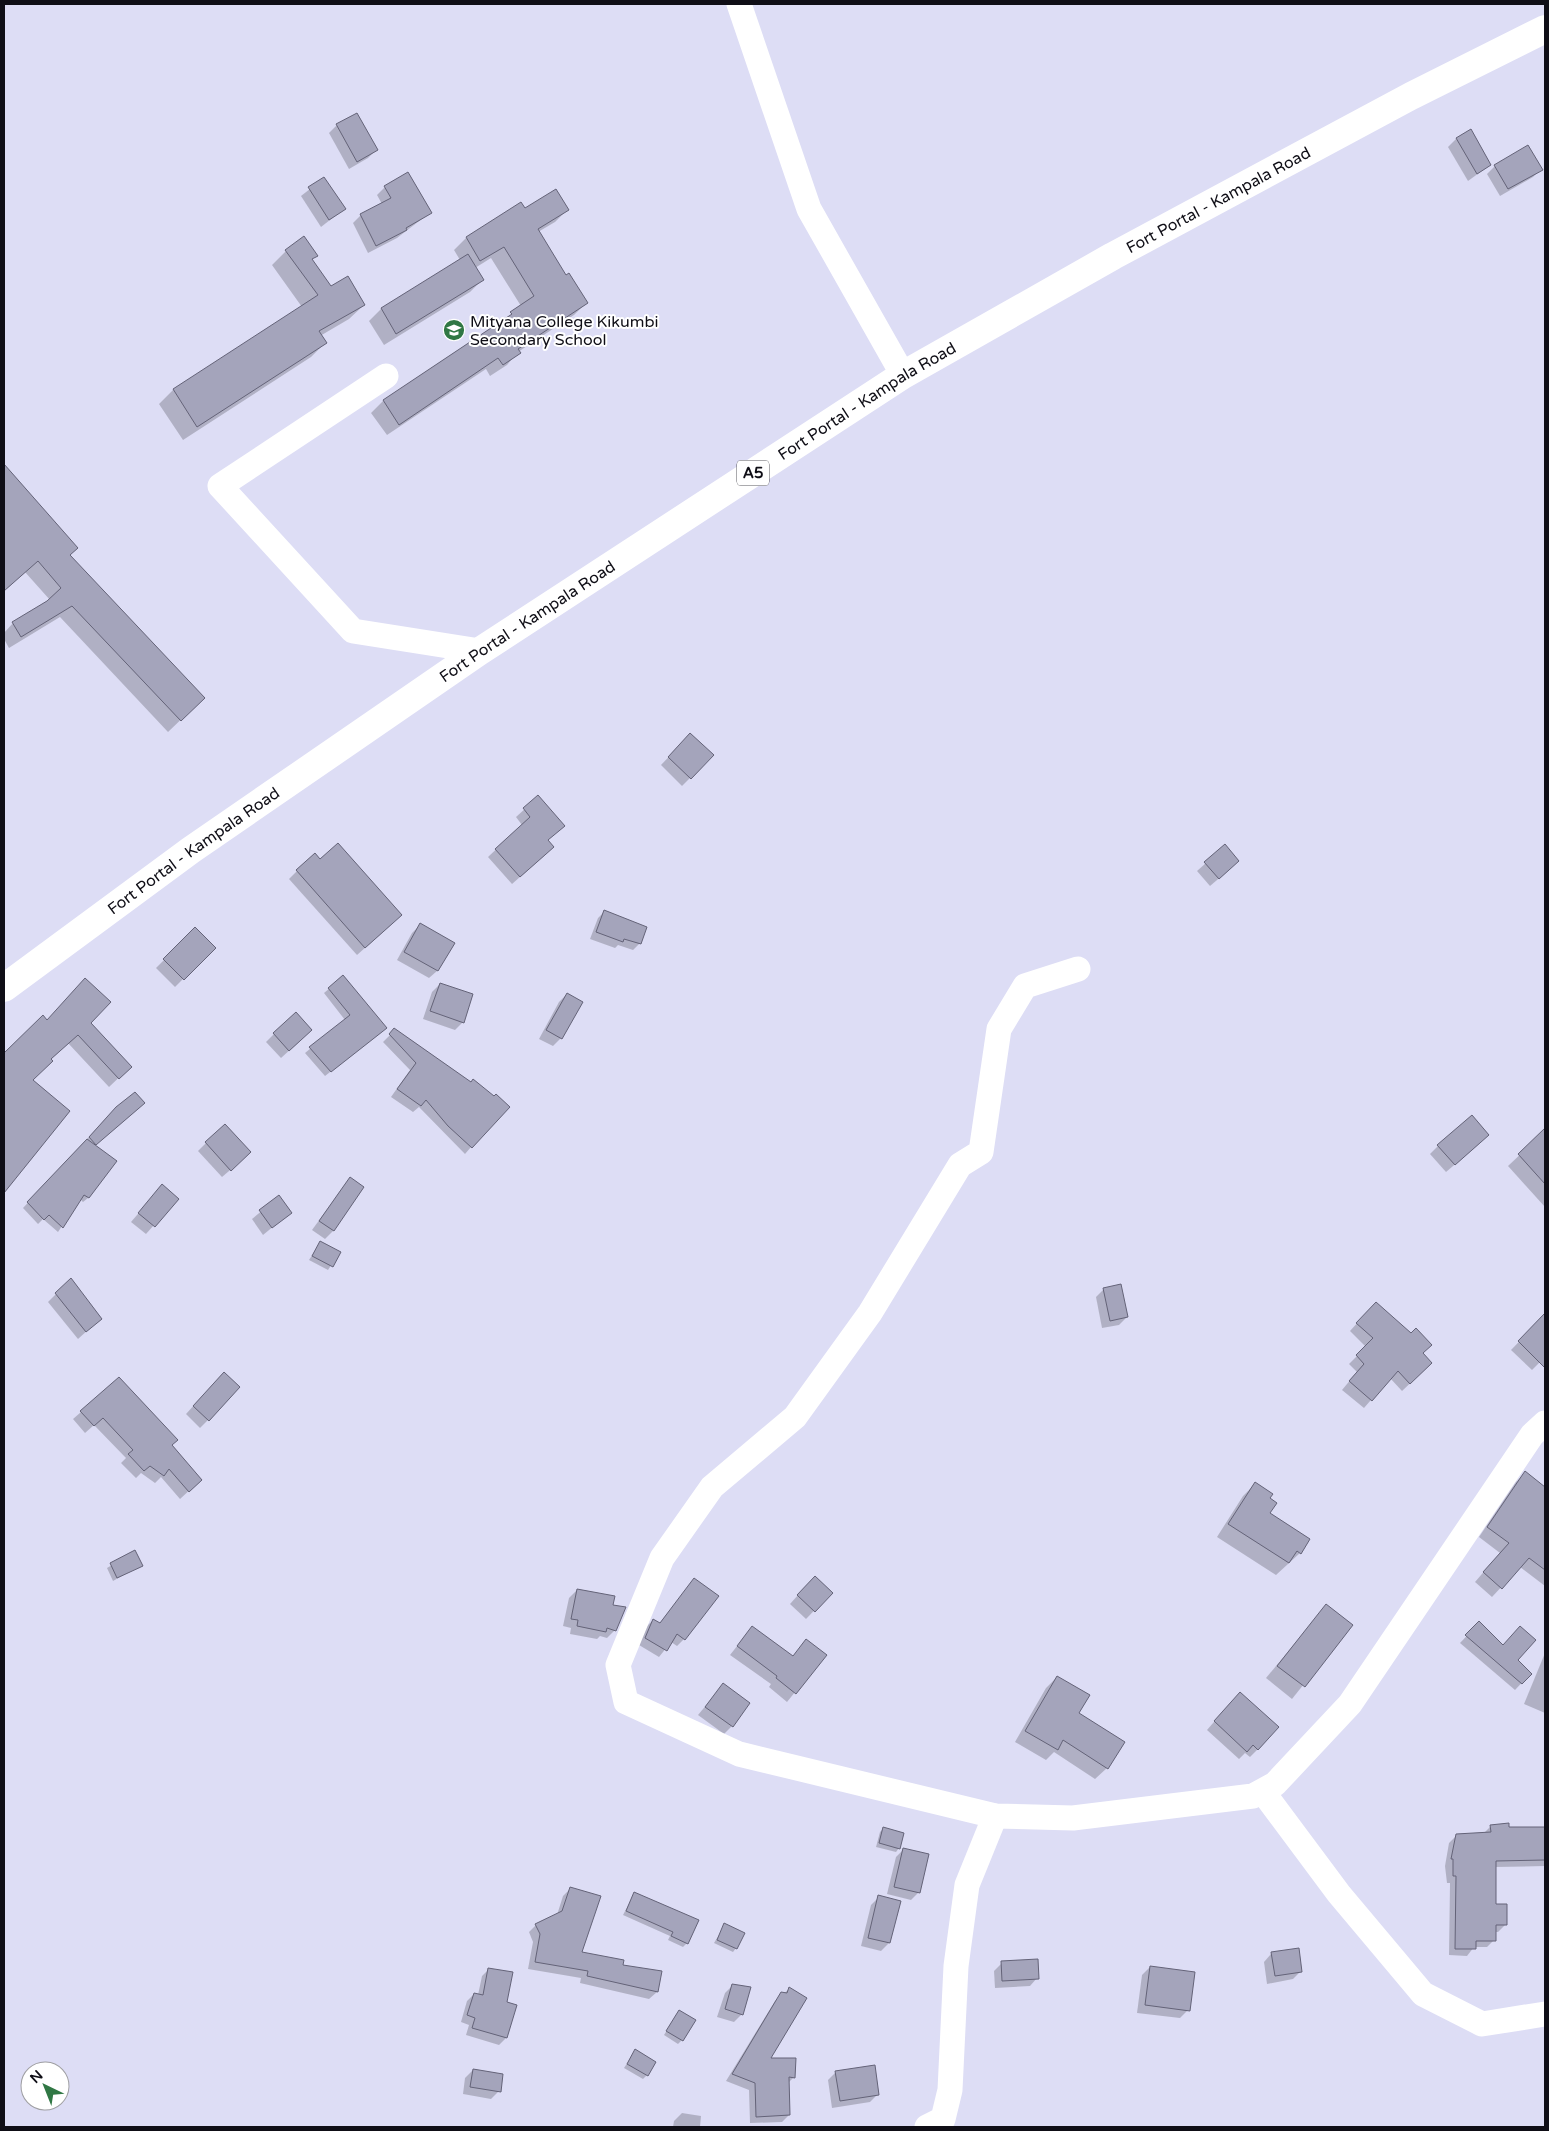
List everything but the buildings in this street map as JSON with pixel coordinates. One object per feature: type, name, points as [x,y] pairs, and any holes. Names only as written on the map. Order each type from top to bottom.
[{"type":"main road","name":"Fort Portal - Kampala Road","points":[[4,988],[191,850],[480,651],[903,375],[1113,256],[1402,101],[1545,29]]},
{"type":"street","points":[[739,4],[809,209],[903,375]]},
{"type":"street","points":[[386,376],[220,486],[353,631],[480,651]]},
{"type":"street","points":[[1078,969],[1025,986],[999,1029],[981,1152],[960,1165],[870,1313],[795,1417],[712,1486],[662,1558],[618,1664],[626,1702],[739,1754],[995,1816],[1073,1818],[1253,1796],[1275,1784],[1308,1751],[1350,1704],[1532,1435],[1545,1423]]},
{"type":"street","points":[[1263,1792],[1338,1894],[1423,1994],[1482,2024],[1545,2014]]},
{"type":"street","points":[[928,2127],[943,2119],[950,2090],[956,1966],[967,1885],[995,1816]]},
{"type":"place","name":"Mityana College Kikumbi Secondary School","points":[[454,330]]}]
